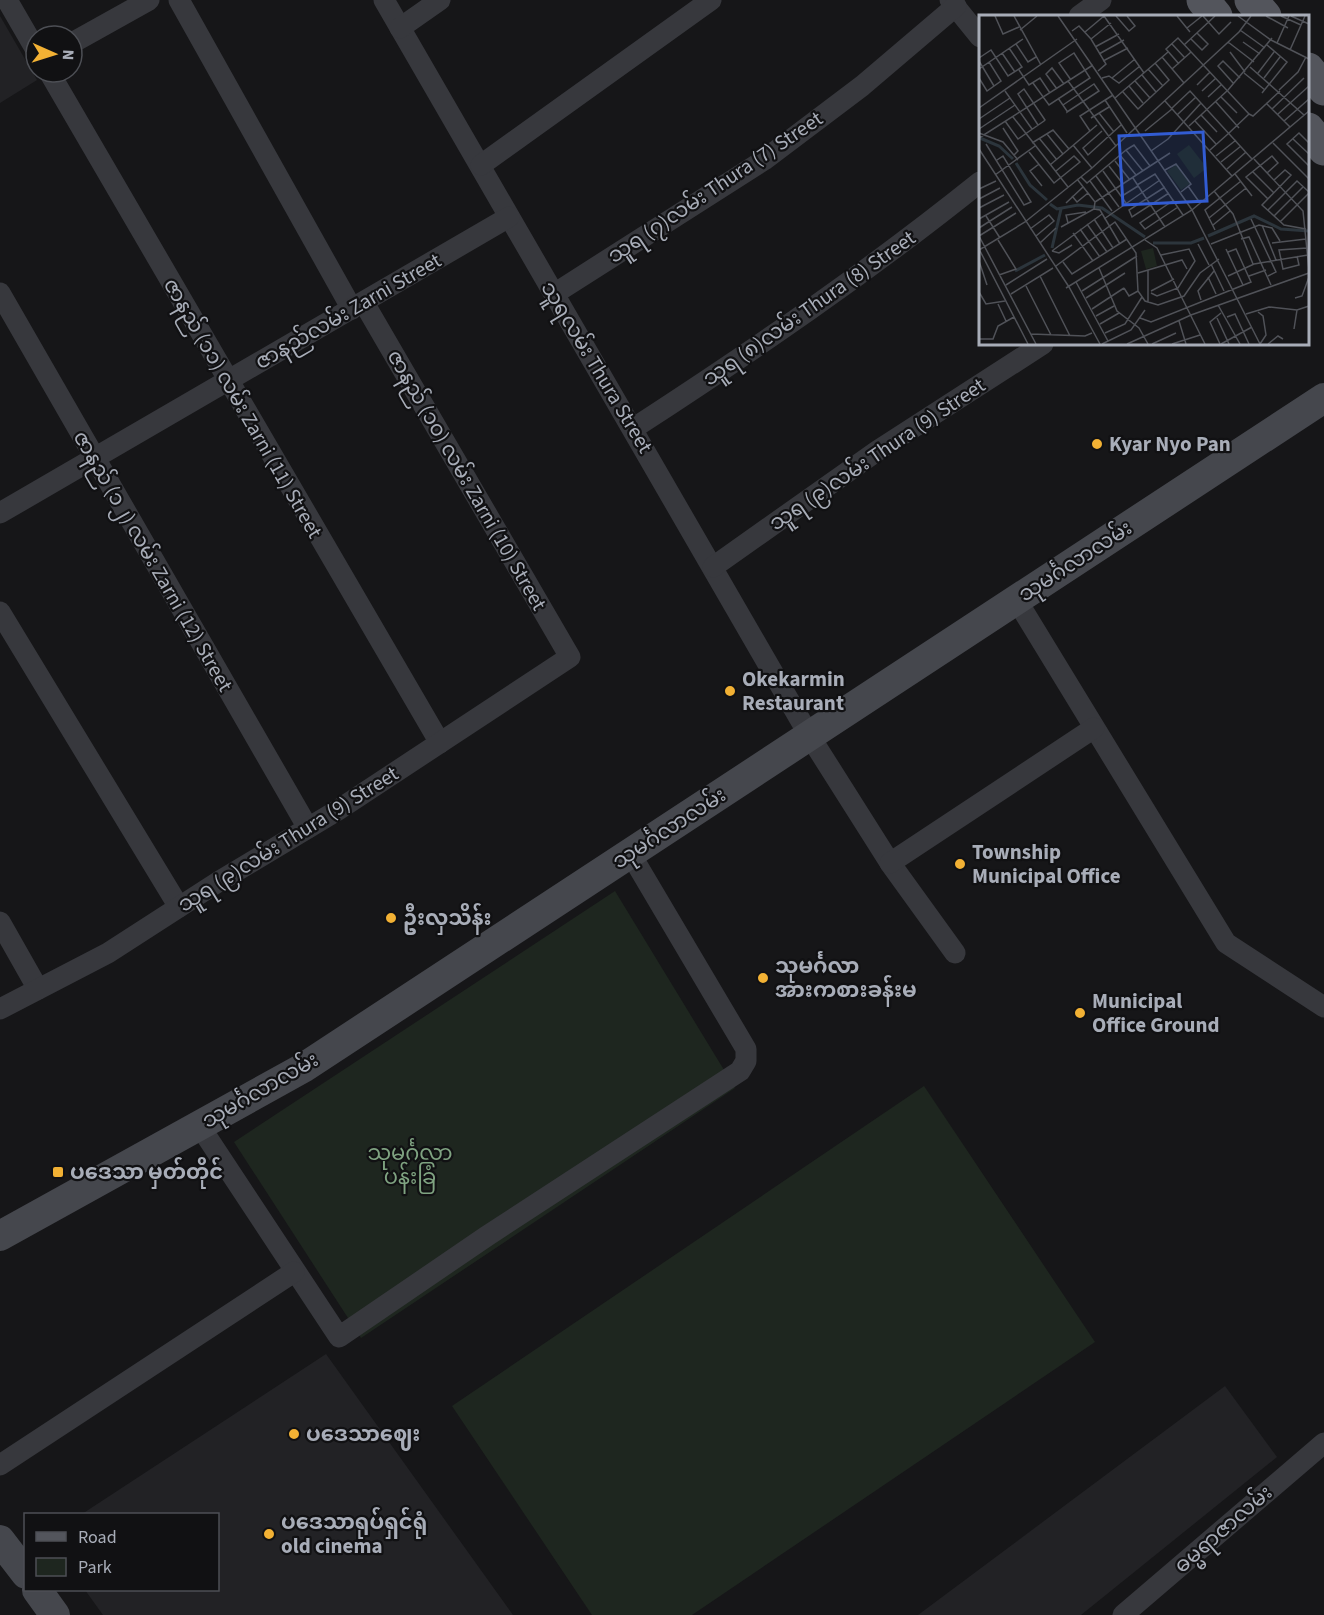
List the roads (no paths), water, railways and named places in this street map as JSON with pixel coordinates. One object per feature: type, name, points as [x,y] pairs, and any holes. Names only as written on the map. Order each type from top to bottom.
[{"type":"main road","points":[[1203,0],[1215,15]]},
{"type":"main road","points":[[1251,0],[1264,15]]},
{"type":"main road","points":[[1309,70],[1324,89]]},
{"type":"main road","points":[[1309,130],[1324,149]]},
{"type":"main road","name":"သုမင်္ဂလာလမ်း","points":[[0,1236],[303,1068],[1324,398]]},
{"type":"main road","points":[[0,1540],[24,1571]]},
{"type":"main road","points":[[38,1591],[56,1615]]},
{"type":"street","points":[[8,0],[24,29]]},
{"type":"street","points":[[84,36],[149,0]]},
{"type":"street","name":"ဇာနည် (၁၀) လမ်း Zarni (10) Street","points":[[179,0],[358,306],[570,657]]},
{"type":"street","name":"သူရလမ်း Thura Street","points":[[384,0],[634,428],[809,735],[890,863],[955,952]]},
{"type":"street","points":[[400,28],[440,0]]},
{"type":"street","points":[[481,165],[711,0]]},
{"type":"street","points":[[1080,15],[1101,0]]},
{"type":"street","points":[[953,3],[979,35]]},
{"type":"street","name":"သူရ (၇)လမ်း Thura (7) Street","points":[[554,294],[764,160],[862,86],[953,3]]},
{"type":"street","name":"ဇာနည် (၁၁) လမ်း Zarni (11) Street","points":[[56,84],[440,743]]},
{"type":"street","name":"သူရ (၈)လမ်း Thura (8) Street","points":[[634,428],[770,340],[899,247],[979,184]]},
{"type":"street","name":"ဇာနည်လမ်း Zarni Street","points":[[0,513],[509,217]]},
{"type":"street","name":"ဇာနည် (၁၂) လမ်း Zarni (12) Street","points":[[0,293],[308,828]]},
{"type":"street","name":"သူရ (၉)လမ်း Thura (9) Street","points":[[713,567],[877,451],[1041,345]]},
{"type":"street","points":[[1017,600],[1226,943],[1324,1007]]},
{"type":"street","points":[[0,612],[179,907]]},
{"type":"street","name":"သူရ (၉)လမ်း Thura (9) Street","points":[[0,1009],[108,953],[308,828],[570,657]]},
{"type":"street","points":[[890,863],[1094,728]]},
{"type":"street","points":[[199,1125],[339,1337],[487,1236],[740,1071],[746,1061],[746,1049],[630,853]]},
{"type":"street","points":[[0,922],[38,989]]},
{"type":"street","points":[[0,1465],[294,1272]]},
{"type":"street","name":"ဓမ္မရာဇာလမ်း","points":[[1123,1615],[1324,1443]]},
{"type":"place","name":"Kyar Nyo Pan","points":[[1097,444]]},
{"type":"place","name":"Okekarmin Restaurant","points":[[730,691]]},
{"type":"place","name":"Township Municipal Office","points":[[960,864]]},
{"type":"place","name":"ဦးလှသိန်း","points":[[391,918]]},
{"type":"place","name":"သုမင်္ဂလာ အားကစားခန်းမ","points":[[763,978]]},
{"type":"place","name":"Municipal Office Ground","points":[[1080,1013]]},
{"type":"place","name":"ပဒေသာ မှတ်တိုင်","points":[[58,1172]]},
{"type":"place","name":"ပဒေသာဈေး","points":[[294,1434]]},
{"type":"place","name":"ပဒေသာရုပ်ရှင်ရုံ old cinema","points":[[269,1534]]},
{"type":"park label","name":"သုမင်္ဂလာ ပန်းခြံ","points":[[410,1165]]}]
